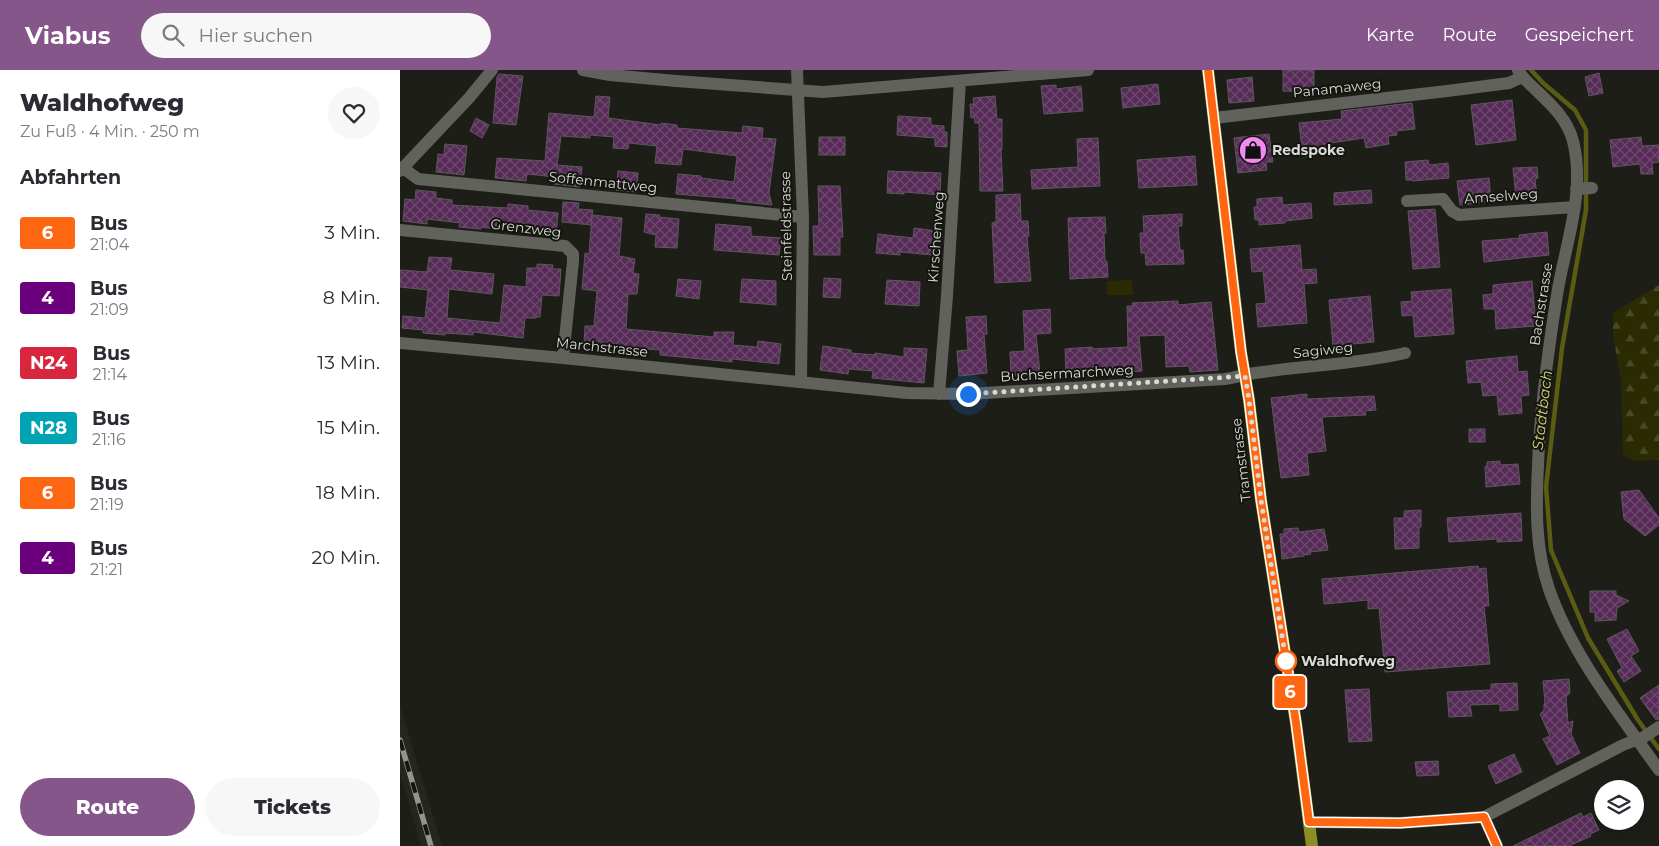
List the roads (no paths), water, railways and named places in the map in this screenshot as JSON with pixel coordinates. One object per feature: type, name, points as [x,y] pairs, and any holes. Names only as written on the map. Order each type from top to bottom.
[{"type":"main road","name":"Tramstrasse","points":[[1208,70],[1261,500],[1296,723],[1312,846]]},
{"type":"street","points":[[401,170],[469,98],[492,70]]},
{"type":"street","points":[[583,70],[610,75],[797,92],[823,92],[1088,70]]},
{"type":"street","name":"Steinfeldstrasse","points":[[797,70],[803,217],[801,382]]},
{"type":"street","name":"Panamaweg","points":[[1214,118],[1509,83],[1520,74]]},
{"type":"street","name":"Bachstrasse","points":[[1520,74],[1556,109],[1566,125],[1573,140],[1584,188],[1574,207],[1560,274],[1540,422],[1536,506],[1538,549],[1549,590],[1586,664],[1648,734],[1659,770]]},
{"type":"street","name":"Kirschenweg","points":[[939,394],[960,81]]},
{"type":"street","name":"Soffenmattweg","points":[[401,170],[418,179],[803,217]]},
{"type":"street","name":"Amselweg","points":[[1407,201],[1443,199],[1452,211],[1459,215],[1574,207]]},
{"type":"street","name":"Grenzweg","points":[[400,230],[564,246],[572,254],[573,261],[563,358]]},
{"type":"street","name":"Marchstrasse","points":[[400,343],[801,382]]},
{"type":"street","name":"Sagiweg","points":[[1245,376],[1261,372],[1380,359],[1405,353]]},
{"type":"street","name":"Buchsermarchweg","points":[[801,382],[907,393],[939,394],[988,393],[1245,376]]},
{"type":"street","points":[[1309,822],[1400,823],[1484,817],[1648,734]]},
{"type":"street","points":[[1484,817],[1497,846]]},
{"type":"waterway","name":"Stadtbach","points":[[1531,70],[1543,83],[1575,110],[1586,130],[1586,210],[1562,348],[1546,487],[1551,550],[1588,638],[1638,720],[1659,749]]},
{"type":"railway","points":[[400,740],[431,846]]},
{"type":"place","name":"Redspoke","points":[[1253,150]]},
{"type":"place","name":"Waldhofweg","points":[[1286,661]]}]
